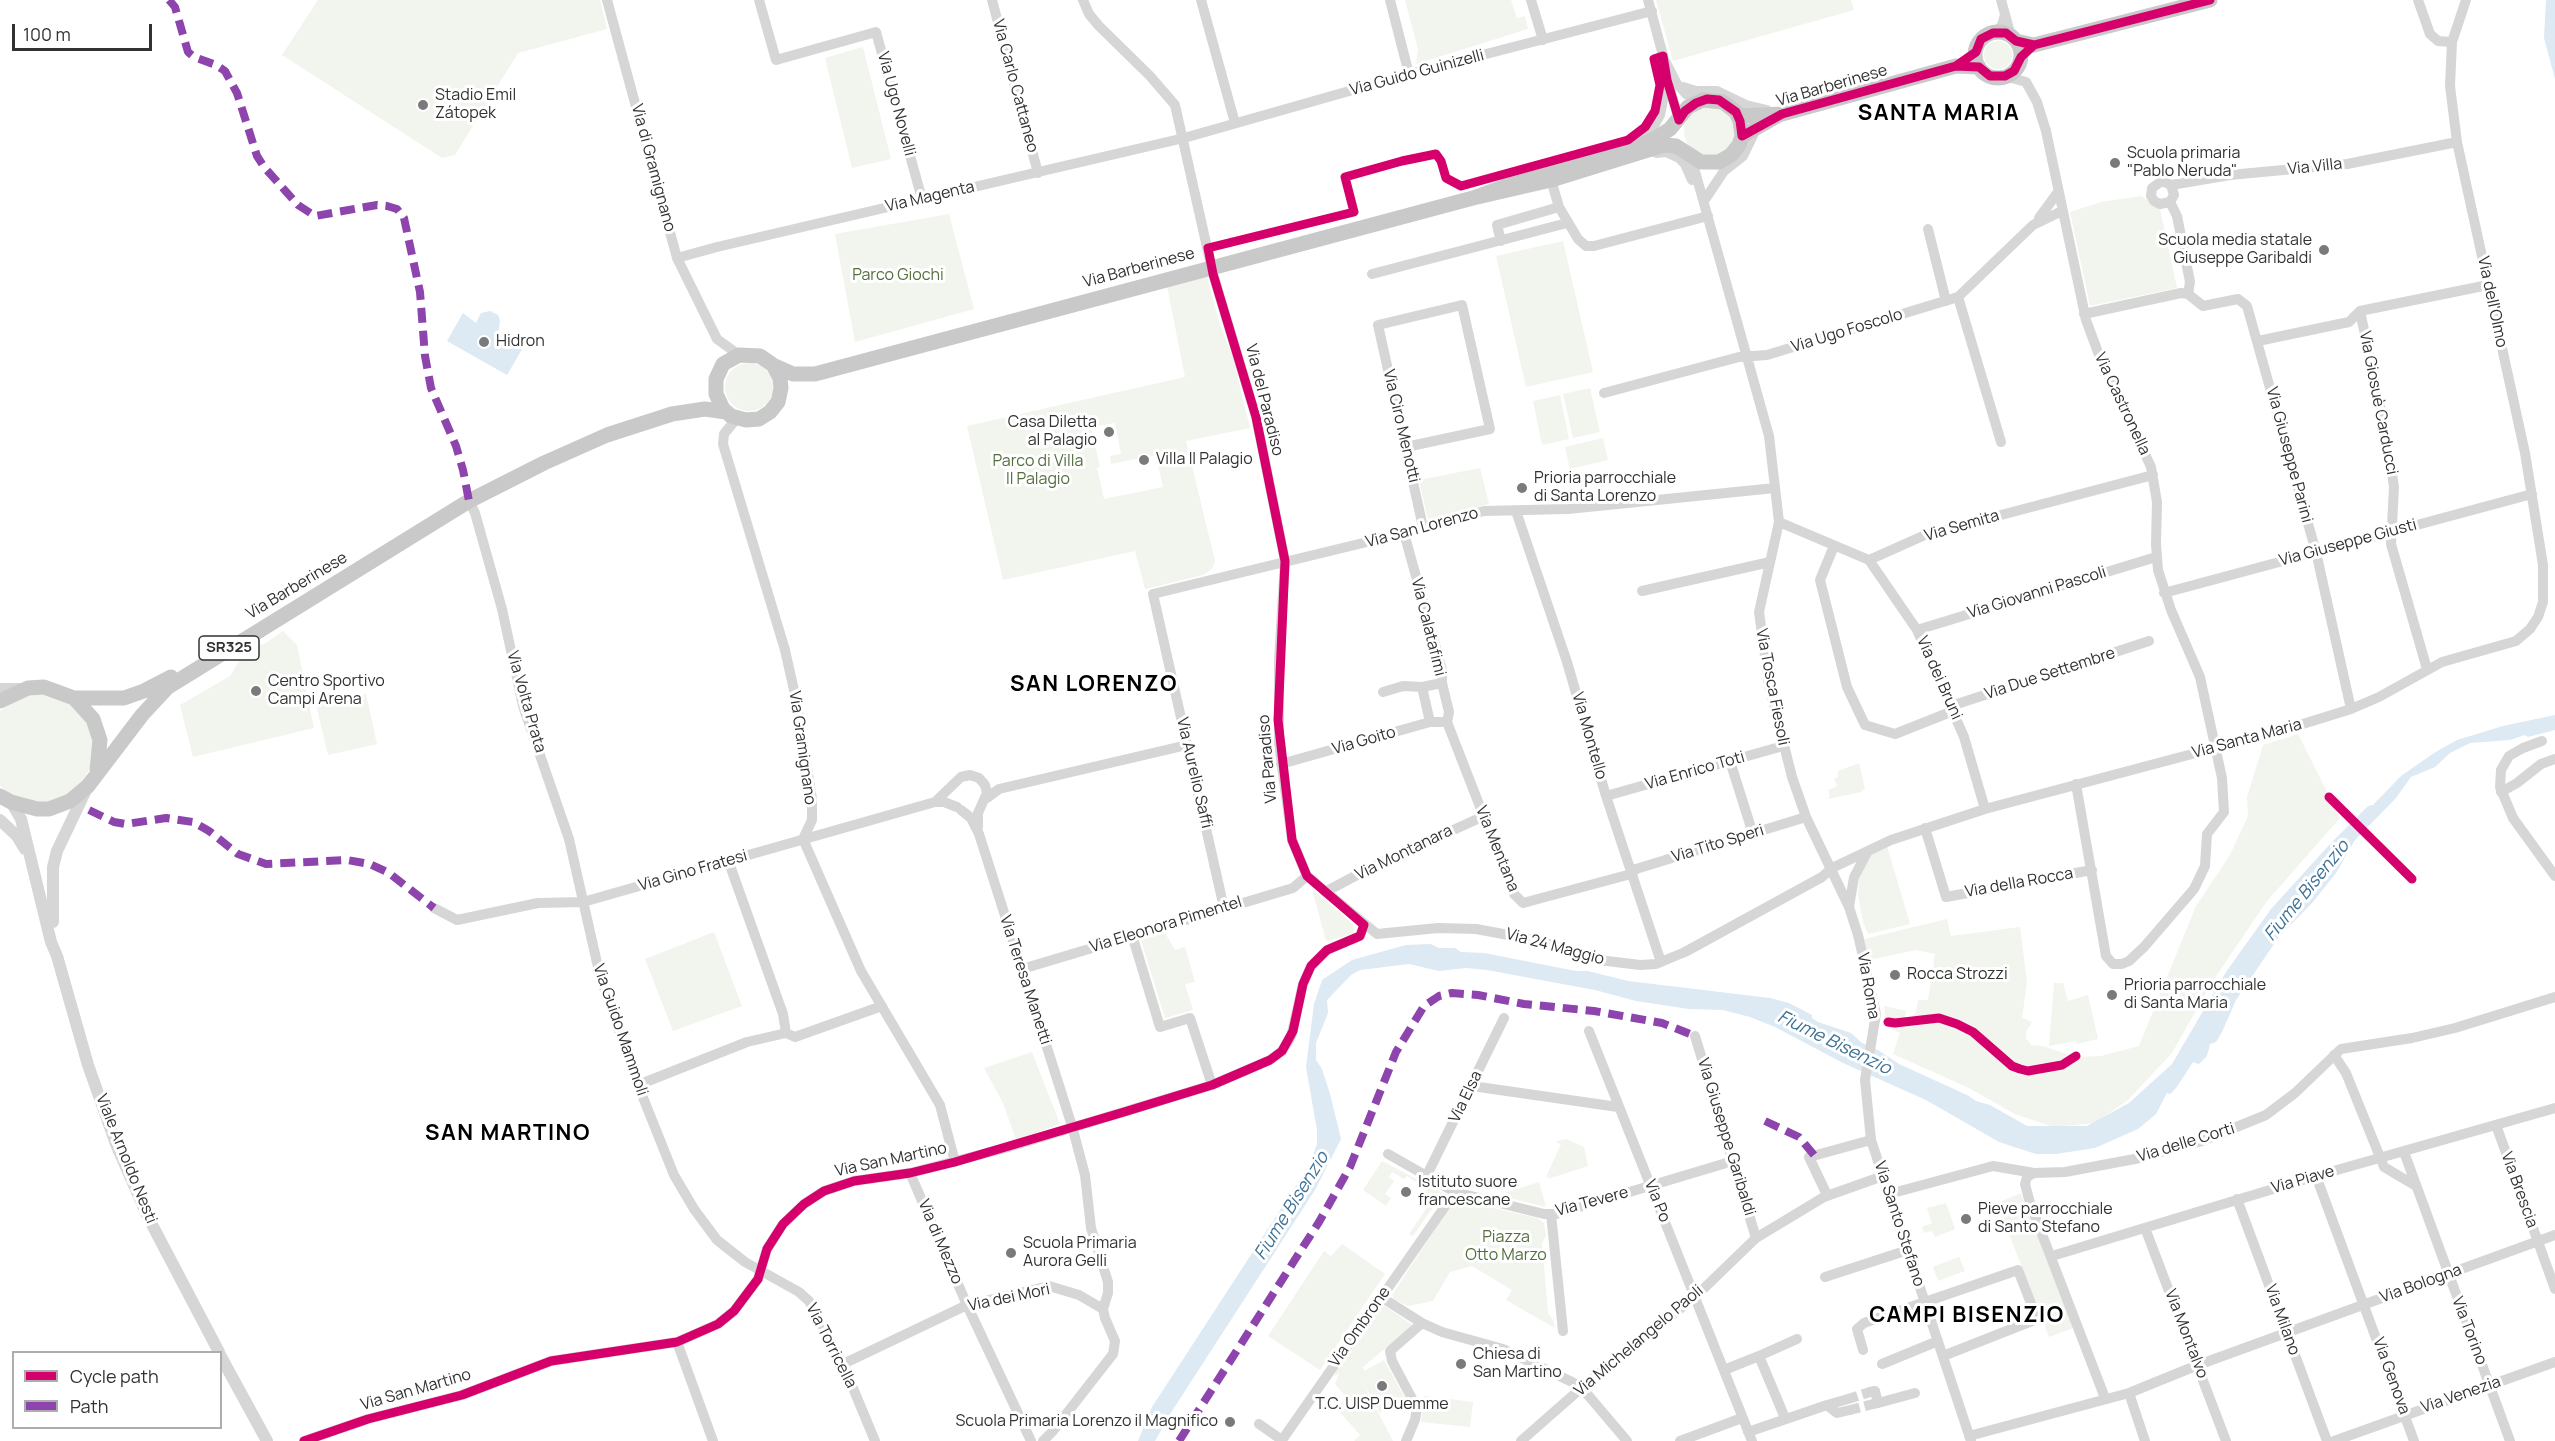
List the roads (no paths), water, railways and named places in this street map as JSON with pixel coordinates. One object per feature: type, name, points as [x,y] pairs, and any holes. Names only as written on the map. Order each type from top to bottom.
[{"type":"main road","points":[[1977,59],[1990,76],[2005,76],[2016,68],[2021,57],[2034,45],[2210,0]]},
{"type":"main road","points":[[1996,32],[2034,45]]},
{"type":"main road","name":"Via Barberinese","points":[[1738,116],[1782,114],[1956,66],[1977,59],[1981,39],[1996,32]]},
{"type":"main road","points":[[2014,39],[2021,57]]},
{"type":"main road","points":[[1700,101],[1719,100],[1733,108],[1738,116],[1742,136]]},
{"type":"main road","name":"Via Barberinese","points":[[3,798],[31,808],[50,809],[70,801],[93,779],[155,698],[168,687],[469,501],[607,435],[672,414],[705,409],[750,420],[763,417],[773,409],[780,398],[797,384],[815,374],[1211,267],[1473,198],[1551,180],[1631,153],[1656,138],[1679,120],[1688,107],[1700,101]]},
{"type":"main road","name":"Via Barberinese","points":[[1473,198],[1506,186],[1664,145],[1676,146],[1701,162],[1719,162],[1733,153],[1742,136],[1782,114]]},
{"type":"main road","points":[[1679,120],[1678,137],[1688,154]]},
{"type":"main road","name":"Via Barberinese","points":[[672,414],[697,400],[716,379],[727,361],[739,355],[760,356],[793,374],[815,374]]},
{"type":"main road","points":[[773,365],[781,383],[780,398]]},
{"type":"main road","points":[[716,379],[718,402],[732,415]]},
{"type":"main road","name":"Via Barberinese","points":[[74,698],[124,698],[144,691],[365,560],[386,551]]},
{"type":"main road","name":"Via Barberinese","points":[[0,701],[27,688],[52,688],[74,698],[93,719],[100,740],[93,779]]},
{"type":"street","name":"Via di Gramignano","points":[[607,0],[677,258],[718,348],[716,379]]},
{"type":"street","name":"Via Ugo Novelli","points":[[759,0],[776,60],[876,32],[922,199]]},
{"type":"street","name":"Via Carlo Cattaneo","points":[[992,0],[1038,173]]},
{"type":"street","name":"Via del Paradiso","points":[[1083,0],[1089,14],[1099,26],[1172,100],[1184,138],[1211,267],[1256,417],[1285,561]]},
{"type":"street","points":[[1201,0],[1235,123]]},
{"type":"street","points":[[1390,0],[1409,74]]},
{"type":"street","points":[[1531,0],[1543,39]]},
{"type":"street","points":[[1648,0],[1672,82],[1679,120]]},
{"type":"street","points":[[2001,0],[2014,39]]},
{"type":"street","points":[[2418,0],[2430,34],[2438,41],[2452,42]]},
{"type":"street","name":"Via dell'Olmo","points":[[2466,0],[2452,42],[2450,87],[2457,142],[2532,494],[2544,576],[2542,606]]},
{"type":"street","name":"Via Guido Guinizelli","points":[[1184,138],[1409,74],[1652,11]]},
{"type":"street","points":[[1996,32],[2002,25],[2005,15]]},
{"type":"street","name":"Via Castronella","points":[[2005,76],[2026,82],[2037,102],[2046,131],[2084,314],[2095,347],[2153,475],[2157,502],[2156,557],[2164,593],[2196,662],[2216,747],[2225,808],[2219,821],[2207,834],[2206,858],[2200,879],[2193,892],[2129,961],[2116,965],[2106,956],[2092,870]]},
{"type":"street","points":[[1672,82],[1686,94],[1700,101]]},
{"type":"street","points":[[1672,82],[1696,91],[1717,91],[1749,106],[1782,114]]},
{"type":"street","points":[[1631,153],[1657,121],[1672,82]]},
{"type":"street","points":[[1706,201],[1724,171],[1743,156],[1757,128]]},
{"type":"street","name":"Via Magenta","points":[[677,258],[1184,138]]},
{"type":"street","name":"Via Villa","points":[[2170,202],[2158,204],[2152,198],[2151,192],[2154,184],[2158,182],[2171,185],[2230,175],[2347,164],[2457,142]]},
{"type":"street","name":"Via Tosca Fiesoli","points":[[1631,153],[1662,152],[1679,158],[1685,164],[1696,191],[1706,201]]},
{"type":"street","name":"Via Tosca Fiesoli","points":[[1688,154],[1706,201],[1708,216],[1769,436],[1779,522],[1759,617],[1769,686],[1783,746],[1806,817],[1832,868],[1842,874],[1846,881],[1849,907]]},
{"type":"street","points":[[1706,201],[1709,184],[1719,162]]},
{"type":"street","points":[[1551,180],[1558,207],[1567,223],[1582,243],[1590,247],[1708,216]]},
{"type":"street","points":[[2084,314],[2181,293],[2188,294],[2190,282],[2176,216],[2170,202],[2174,195],[2171,185]]},
{"type":"street","name":"Via Ugo Foscolo","points":[[1748,357],[1767,355],[1958,297],[2033,225],[2054,202],[2058,192]]},
{"type":"street","points":[[1501,241],[1497,225],[1558,207]]},
{"type":"street","name":"Via Ugo Foscolo","points":[[2033,225],[2062,211]]},
{"type":"street","points":[[1372,273],[1567,223]]},
{"type":"street","points":[[1928,229],[1946,301]]},
{"type":"street","points":[[2258,341],[2349,322],[2361,311],[2488,285]]},
{"type":"street","name":"Via Giuseppe Parini","points":[[2188,294],[2203,306],[2234,300],[2242,301],[2250,311],[2316,552],[2351,709]]},
{"type":"street","points":[[1958,297],[2001,442]]},
{"type":"street","name":"Via Ciro Menotti","points":[[1406,447],[1491,429],[1462,305],[1378,325],[1424,526]]},
{"type":"street","name":"Via Giosuè Carducci","points":[[2361,311],[2386,434],[2394,487],[2391,544],[2427,669]]},
{"type":"street","name":"Via di Gramignano","points":[[711,330],[723,345],[739,355]]},
{"type":"street","points":[[1604,393],[1739,357],[1748,357]]},
{"type":"street","name":"Via Gramignano","points":[[732,415],[724,434],[723,444],[785,650],[796,699],[812,799],[812,820],[803,839]]},
{"type":"street","name":"Via Semita","points":[[1869,560],[1925,535],[2153,475]]},
{"type":"street","name":"Via San Lorenzo","points":[[1285,561],[1404,533],[1484,511],[1602,506],[1775,488]]},
{"type":"street","name":"Via Giuseppe Giusti","points":[[2164,593],[2532,494]]},
{"type":"street","name":"Via Volta Prata","points":[[469,501],[475,513],[502,609],[523,706],[569,839],[583,902]]},
{"type":"street","name":"Via Montello","points":[[1516,511],[1567,662],[1606,796],[1661,962]]},
{"type":"street","points":[[1779,522],[1869,560]]},
{"type":"street","name":"Via Calatafimi","points":[[1404,533],[1442,670],[1442,683],[1449,712],[1447,722]]},
{"type":"street","name":"Via Due Settembre","points":[[1834,546],[1820,580],[1847,687],[1865,725],[1895,734],[1952,708],[2149,641]]},
{"type":"street","name":"Via Giovanni Pascoli","points":[[1917,630],[2156,557]]},
{"type":"street","name":"Via dei Bruni","points":[[1869,560],[1917,630],[1968,749],[1984,808]]},
{"type":"street","name":"Via Aurelio Saffi","points":[[1224,908],[1153,594],[1285,561]]},
{"type":"street","name":"Via Paradiso","points":[[1285,561],[1278,720],[1281,764],[1292,840],[1307,876],[1364,925]]},
{"type":"street","points":[[1642,591],[1770,562]]},
{"type":"street","name":"Via Santa Maria","points":[[1869,850],[1984,808],[2290,728],[2351,709],[2379,697],[2427,669],[2454,657],[2516,641],[2534,625],[2542,606]]},
{"type":"street","points":[[1383,692],[1403,686],[1422,687],[1442,683]]},
{"type":"street","points":[[1422,687],[1430,722]]},
{"type":"street","points":[[0,688],[27,688]]},
{"type":"street","name":"Via Goito","points":[[1281,764],[1430,722],[1447,722]]},
{"type":"street","name":"Via Mentana","points":[[1447,722],[1514,894],[1520,902],[1525,903],[1631,874]]},
{"type":"street","points":[[2542,741],[2517,750],[2504,762],[2499,780],[2501,792],[2513,818],[2555,876]]},
{"type":"street","points":[[935,802],[961,777],[970,775],[979,778],[985,785],[999,789],[1187,745]]},
{"type":"street","name":"Via Enrico Toti","points":[[1606,796],[1783,746]]},
{"type":"street","points":[[2501,792],[2517,783],[2541,764],[2555,759]]},
{"type":"street","points":[[1730,761],[1753,834]]},
{"type":"street","name":"Viale Arnoldo Nesti","points":[[57,956],[51,906],[53,867],[57,851],[93,779]]},
{"type":"street","points":[[2076,784],[2092,870]]},
{"type":"street","name":"Via Teresa Manetti","points":[[979,834],[978,813],[985,802],[985,785]]},
{"type":"street","name":"Via Teresa Manetti","points":[[952,786],[951,795],[959,808],[971,818],[979,834],[1072,1126]]},
{"type":"street","points":[[935,802],[950,803],[959,808],[975,811],[999,789]]},
{"type":"street","name":"Viale Arnoldo Nesti","points":[[3,798],[21,819],[51,942],[88,1065],[116,1144],[148,1217],[218,1351]]},
{"type":"street","name":"Via Gino Fratesi","points":[[583,902],[935,802]]},
{"type":"street","name":"Via Montanara","points":[[1325,892],[1393,857],[1484,816]]},
{"type":"street","name":"Via Tito Speri","points":[[1631,874],[1636,869],[1806,817]]},
{"type":"street","name":"Viale Arnoldo Nesti","points":[[0,820],[17,836],[34,869]]},
{"type":"street","name":"Via della Rocca","points":[[1925,828],[1946,897],[2092,870]]},
{"type":"street","points":[[803,839],[861,971],[940,1105],[955,1162]]},
{"type":"street","points":[[1849,907],[1854,877],[1869,850]]},
{"type":"street","name":"Via 24 Maggio","points":[[1364,925],[1379,935],[1454,927],[1499,932],[1541,941],[1574,954],[1599,960],[1640,965],[1661,962],[1685,952],[1822,877],[1832,868],[1869,850]]},
{"type":"street","points":[[728,860],[783,1014],[786,1033]]},
{"type":"street","name":"Via Eleonora Pimentel","points":[[1022,969],[1294,888],[1307,876]]},
{"type":"street","points":[[434,908],[457,920],[538,903],[583,902]]},
{"type":"street","name":"Via Guido Mammoli","points":[[583,902],[600,976],[638,1085],[674,1175],[688,1200],[717,1240],[748,1264],[762,1271]]},
{"type":"street","name":"Via Roma","points":[[1849,907],[1858,935],[1876,1014],[1874,1037]]},
{"type":"street","name":"Via San Martino","points":[[304,1441],[368,1419],[462,1395],[551,1362],[677,1342],[726,1318],[746,1297],[762,1271],[770,1243],[788,1218],[818,1194],[854,1181],[910,1173],[955,1162],[1212,1085],[1270,1060],[1282,1051],[1293,1031],[1300,993],[1307,973],[1327,950],[1360,936],[1364,925]]},
{"type":"street","points":[[1132,935],[1160,1027],[1190,1018],[1212,1085]]},
{"type":"street","name":"Via delle Corti","points":[[1889,1194],[1993,1166],[2034,1173],[2065,1172],[2112,1164],[2186,1146],[2252,1122],[2282,1104],[2341,1049],[2412,1038],[2455,1028],[2555,997]]},
{"type":"street","points":[[638,1085],[747,1042],[786,1033],[795,1036],[882,1006]]},
{"type":"street","name":"Via Elsa","points":[[1427,1175],[1504,1018]]},
{"type":"street","name":"Via Po","points":[[1589,1031],[1750,1436]]},
{"type":"street","name":"Via Giuseppe Garibaldi","points":[[1695,1036],[1756,1238]]},
{"type":"street","name":"Via Santo Stefano","points":[[1874,1037],[1865,1080],[1871,1140],[1970,1439]]},
{"type":"street","points":[[2334,1055],[2346,1073],[2384,1167],[2416,1186]]},
{"type":"street","points":[[1472,1086],[1618,1107]]},
{"type":"street","name":"Via Piave","points":[[2052,1256],[2237,1199],[2555,1108]]},
{"type":"street","name":"Via Brescia","points":[[2496,1125],[2555,1289]]},
{"type":"street","points":[[1043,1441],[1113,1354],[1116,1341],[1103,1309],[1108,1293],[1108,1282],[1090,1228],[1085,1174],[1072,1126]]},
{"type":"street","points":[[1826,1196],[1809,1157],[1871,1140]]},
{"type":"street","name":"Via Torino","points":[[2404,1152],[2510,1441]]},
{"type":"street","name":"Via Tevere","points":[[1388,1155],[1455,1192],[1551,1214],[1733,1161]]},
{"type":"street","name":"Via di Mezzo","points":[[910,1173],[967,1305],[1031,1441]]},
{"type":"street","points":[[2034,1173],[2027,1178],[2025,1184],[2105,1398]]},
{"type":"street","name":"Via Michelangelo Paoli","points":[[1521,1441],[1582,1388],[1696,1296],[1756,1238],[1826,1196],[1883,1176]]},
{"type":"street","name":"Via Genova","points":[[2316,1176],[2414,1441]]},
{"type":"street","name":"Via Ombrone","points":[[1259,1424],[1282,1440],[1455,1192]]},
{"type":"street","name":"Via Milano","points":[[2237,1199],[2327,1441]]},
{"type":"street","points":[[1551,1214],[1563,1331]]},
{"type":"street","name":"Via Montalvo","points":[[2145,1228],[2226,1441]]},
{"type":"street","name":"Via Bologna","points":[[1970,1439],[2105,1398],[2129,1393],[2198,1365],[2555,1235]]},
{"type":"street","points":[[1825,1277],[1908,1250]]},
{"type":"street","points":[[748,1264],[765,1255]]},
{"type":"street","points":[[1863,1350],[1857,1329],[1864,1323],[2018,1270],[2037,1319],[1943,1356]]},
{"type":"street","name":"Via Torricella","points":[[762,1271],[800,1292],[809,1301],[843,1364],[875,1441]]},
{"type":"street","name":"Via dei Mori","points":[[843,1364],[967,1305],[1048,1286],[1079,1295],[1103,1309]]},
{"type":"street","points":[[1381,1297],[1422,1323],[1449,1335],[1503,1349],[1582,1388],[1627,1441]]},
{"type":"street","points":[[1406,1441],[1417,1408],[1392,1361],[1390,1351],[1422,1323]]},
{"type":"street","points":[[1724,1370],[1797,1339]]},
{"type":"street","points":[[1882,1364],[1938,1341]]},
{"type":"street","points":[[677,1342],[713,1441]]},
{"type":"street","points":[[1759,1356],[1785,1418]]},
{"type":"street","name":"Viale Arnoldo Nesti","points":[[222,1358],[267,1441]]},
{"type":"street","name":"Via Venezia","points":[[2334,1441],[2555,1362]]},
{"type":"street","points":[[1870,1392],[1875,1391],[1876,1404],[1915,1393]]},
{"type":"street","points":[[2129,1393],[2145,1441]]},
{"type":"street","points":[[1750,1436],[1785,1418],[1827,1405],[1849,1404]]},
{"type":"street","points":[[1680,1441],[1742,1418]]},
{"type":"water","points":[[2546,0],[2555,0],[2555,79],[2544,38]]},
{"type":"water","name":"Hidron","points":[[490,311],[498,315],[500,320],[499,329],[495,334],[525,344],[507,375],[447,341],[463,313],[476,323],[481,313]]},
{"type":"water","name":"Fiume Bisenzio","points":[[2555,715],[2555,730],[2510,740],[2470,743],[2450,753],[2435,767],[2411,777],[2396,798],[2355,840],[2336,873],[2313,902],[2278,938],[2236,1000],[2222,1032],[2216,1042],[2210,1044],[2207,1056],[2199,1064],[2193,1062],[2176,1088],[2170,1094],[2167,1093],[2156,1114],[2138,1129],[2095,1148],[2056,1154],[2036,1154],[1999,1142],[1926,1100],[1843,1063],[1775,1027],[1723,1010],[1689,1009],[1636,1001],[1595,990],[1487,970],[1466,968],[1439,971],[1409,964],[1360,970],[1351,975],[1327,1000],[1328,1013],[1316,1043],[1316,1060],[1322,1069],[1330,1094],[1341,1139],[1315,1190],[1155,1441],[1138,1441],[1152,1407],[1310,1164],[1317,1144],[1317,1130],[1306,1067],[1314,1004],[1322,980],[1352,960],[1406,945],[1431,944],[1439,948],[1455,948],[1461,952],[1484,953],[1576,971],[1588,971],[1628,981],[1770,998],[1789,1003],[1812,1015],[1812,1018],[1818,1022],[1851,1033],[1862,1043],[1878,1050],[1899,1064],[1976,1101],[1990,1105],[2027,1126],[2087,1126],[2129,1103],[2172,1064],[2226,972],[2271,909],[2331,843],[2401,776],[2457,740],[2503,726]]},
{"type":"tunnel","points":[[1848,1399],[1870,1392]]},
{"type":"tunnel","points":[[1850,1410],[1873,1404]]},
{"type":"place","name":"Stadio Emil Zátopek","points":[[423,105]]},
{"type":"place","name":"Scuola primaria \"Pablo Neruda\"","points":[[2115,163]]},
{"type":"place","name":"Scuola media statale Giuseppe Garibaldi","points":[[2324,250]]},
{"type":"place","name":"Hidron","points":[[484,342]]},
{"type":"place","name":"Casa Diletta al Palagio","points":[[1109,432]]},
{"type":"place","name":"Villa Il Palagio","points":[[1144,460]]},
{"type":"place","name":"Prioria parrocchiale di Santa Lorenzo","points":[[1522,488]]},
{"type":"place","name":"Centro Sportivo Campi Arena","points":[[256,691]]},
{"type":"place","name":"Rocca Strozzi","points":[[1895,975]]},
{"type":"place","name":"Prioria parrocchiale di Santa Maria","points":[[2112,995]]},
{"type":"place","name":"Istituto suore francescane","points":[[1406,1192]]},
{"type":"place","name":"Pieve parrocchiale di Santo Stefano","points":[[1966,1219]]},
{"type":"place","name":"Scuola Primaria Aurora Gelli","points":[[1011,1253]]},
{"type":"place","name":"Chiesa di San Martino","points":[[1461,1364]]},
{"type":"place","name":"T.C. UISP Duemme","points":[[1382,1386]]},
{"type":"place","name":"Scuola Primaria Lorenzo il Magnifico","points":[[1230,1422]]},
{"type":"district","name":"SANTA MARIA","points":[[1939,114]]},
{"type":"district","name":"SAN LORENZO","points":[[1094,685]]},
{"type":"district","name":"SAN MARTINO","points":[[508,1134]]},
{"type":"district","name":"CAMPI BISENZIO","points":[[1967,1316]]},
{"type":"park label","name":"Parco Giochi","points":[[898,276]]},
{"type":"park label","name":"Parco di Villa Il Palagio","points":[[1038,471]]},
{"type":"park label","name":"Piazza Otto Marzo","points":[[1506,1247]]}]
